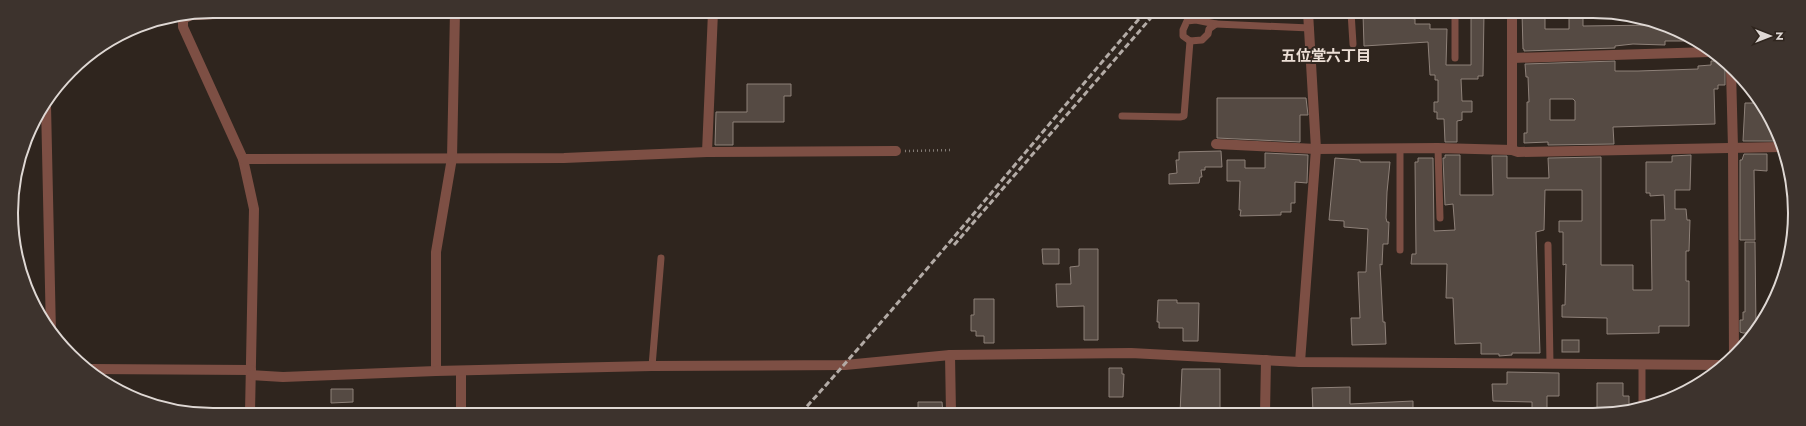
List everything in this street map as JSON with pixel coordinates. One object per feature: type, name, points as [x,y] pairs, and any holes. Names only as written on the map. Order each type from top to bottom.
[{"type":"street","points":[[436,371],[436,252],[452,158],[455,18]]},
{"type":"street","points":[[707,152],[713,18]]},
{"type":"street","points":[[1300,362],[1316,149],[1309,18]]},
{"type":"street","points":[[1512,18],[1512,150]]},
{"type":"street","points":[[184,21],[183,27],[243,159],[254,209],[250,408]]},
{"type":"street","points":[[1512,58],[1703,52]]},
{"type":"street","points":[[1731,75],[1734,348]]},
{"type":"street","points":[[46,112],[51,321]]},
{"type":"street","points":[[1216,144],[1316,149],[1438,148],[1512,150],[1518,152],[1777,147]]},
{"type":"street","points":[[243,159],[564,158],[707,152],[896,151]]},
{"type":"street","points":[[96,369],[251,372],[283,377],[436,371],[652,366],[845,365],[950,355],[1131,353],[1300,362],[1716,365]]},
{"type":"street","points":[[950,355],[951,408]]},
{"type":"street","points":[[1265,408],[1266,360]]},
{"type":"street","points":[[461,371],[461,408]]},
{"type":"lane","points":[[1351,18],[1353,44]]},
{"type":"lane","points":[[1455,18],[1455,58]]},
{"type":"lane","points":[[1216,24],[1209,28],[1208,34],[1202,40],[1190,41],[1183,36],[1183,30],[1187,21],[1201,20],[1216,24],[1310,28]]},
{"type":"lane","points":[[1122,116],[1184,116],[1190,41]]},
{"type":"lane","points":[[1438,148],[1440,218]]},
{"type":"lane","points":[[1400,149],[1400,250]]},
{"type":"lane","points":[[1548,245],[1550,364]]},
{"type":"lane","points":[[652,366],[661,258]]},
{"type":"lane","points":[[1642,365],[1642,401]]},
{"type":"path","points":[[896,151],[952,150]]},
{"type":"building","points":[[1363,18],[1415,19],[1415,24],[1430,24],[1430,29],[1447,29],[1446,65],[1471,65],[1471,18],[1484,18],[1483,76],[1478,76],[1478,79],[1461,79],[1462,101],[1472,101],[1472,112],[1462,112],[1462,120],[1457,121],[1457,142],[1445,142],[1444,119],[1437,119],[1437,112],[1434,112],[1434,102],[1438,102],[1438,80],[1435,80],[1435,75],[1430,75],[1428,42],[1364,46]]},
{"type":"building","points":[[1522,18],[1545,18],[1545,29],[1569,29],[1569,18],[1583,18],[1583,26],[1644,25],[1656,28],[1684,41],[1665,41],[1665,45],[1633,44],[1615,46],[1615,48],[1524,51]]},
{"type":"building","points":[[1615,61],[1615,71],[1638,71],[1698,69],[1698,66],[1711,65],[1711,61],[1716,61],[1725,69],[1725,85],[1718,85],[1718,89],[1714,89],[1715,124],[1613,127],[1614,144],[1548,145],[1548,142],[1524,143],[1524,133],[1527,133],[1527,102],[1529,102],[1528,77],[1526,77],[1525,64]],"holes":[[[1550,99],[1573,99],[1575,101],[1575,120],[1550,120]]]},
{"type":"building","points":[[747,84],[791,84],[791,96],[784,96],[784,122],[733,122],[733,145],[715,145],[716,112],[747,112]]},
{"type":"building","points":[[1217,98],[1306,98],[1308,115],[1300,115],[1300,142],[1217,138]]},
{"type":"building","points":[[1745,103],[1754,103],[1774,141],[1743,141]]},
{"type":"building","points":[[1221,151],[1222,167],[1205,167],[1205,170],[1201,170],[1202,177],[1200,177],[1199,183],[1169,184],[1169,174],[1177,173],[1176,160],[1179,160],[1179,152]]},
{"type":"building","points":[[1265,153],[1308,155],[1307,183],[1295,182],[1295,203],[1291,203],[1291,212],[1281,212],[1281,215],[1240,216],[1240,181],[1227,181],[1227,160],[1245,160],[1245,168],[1265,168]]},
{"type":"building","points":[[1744,154],[1767,154],[1767,171],[1754,170],[1755,240],[1740,240],[1740,160],[1742,160]]},
{"type":"building","points":[[1445,155],[1460,155],[1460,195],[1493,195],[1492,156],[1507,156],[1507,178],[1549,178],[1548,158],[1601,157],[1601,265],[1633,265],[1633,290],[1652,290],[1651,220],[1665,220],[1664,195],[1650,196],[1650,193],[1646,193],[1646,162],[1672,162],[1672,156],[1691,155],[1690,190],[1675,190],[1675,209],[1686,209],[1687,220],[1690,220],[1689,251],[1686,251],[1686,281],[1689,281],[1689,326],[1659,326],[1659,333],[1607,334],[1607,318],[1562,317],[1562,305],[1565,305],[1566,264],[1563,265],[1563,232],[1559,232],[1559,221],[1582,221],[1582,190],[1545,190],[1544,230],[1536,232],[1540,353],[1512,353],[1512,355],[1499,356],[1499,354],[1481,354],[1481,343],[1455,344],[1453,298],[1446,298],[1447,264],[1411,264],[1412,254],[1416,254],[1415,162],[1418,162],[1418,158],[1433,158],[1434,231],[1455,230],[1453,204],[1445,205],[1443,158],[1445,158]]},
{"type":"building","points":[[1335,158],[1360,160],[1360,162],[1390,162],[1386,218],[1387,222],[1389,222],[1388,244],[1383,244],[1382,265],[1380,264],[1383,322],[1385,322],[1386,344],[1352,345],[1351,318],[1360,318],[1358,272],[1366,272],[1368,229],[1344,227],[1344,221],[1329,220]]},
{"type":"building","points":[[1745,242],[1755,242],[1756,320],[1747,333],[1740,332],[1740,320],[1743,320],[1743,312],[1745,312]]},
{"type":"building","points":[[1042,249],[1059,249],[1059,264],[1043,264]]},
{"type":"building","points":[[1079,249],[1098,249],[1098,340],[1084,340],[1084,306],[1057,307],[1056,284],[1071,284],[1070,267],[1079,266]]},
{"type":"building","points":[[974,299],[994,299],[994,343],[984,343],[984,336],[976,336],[976,331],[971,331],[971,315],[974,315]]},
{"type":"building","points":[[1158,300],[1177,300],[1177,303],[1199,303],[1198,341],[1183,341],[1183,328],[1159,328],[1159,322],[1157,322]]},
{"type":"building","points":[[1562,340],[1579,340],[1579,352],[1562,352]]},
{"type":"building","points":[[1109,368],[1122,368],[1122,374],[1124,374],[1123,397],[1109,397]]},
{"type":"building","points":[[1182,369],[1220,369],[1220,408],[1180,408]]},
{"type":"building","points":[[1507,372],[1559,373],[1559,396],[1547,396],[1547,408],[1532,408],[1532,402],[1493,401],[1492,384],[1507,384]]},
{"type":"building","points":[[1597,383],[1623,383],[1623,396],[1629,396],[1629,404],[1597,408]]},
{"type":"building","points":[[1350,387],[1350,404],[1413,401],[1413,408],[1313,408],[1312,388]]},
{"type":"building","points":[[331,389],[353,389],[353,402],[331,403]]},
{"type":"building","points":[[918,402],[942,402],[943,408],[918,408]]},
{"type":"railway","points":[[805,408],[931,264],[1140,18]]},
{"type":"railway","points":[[954,245],[1151,18]]},
{"type":"district","name":"五位堂六丁目","points":[[1326,56]]}]
